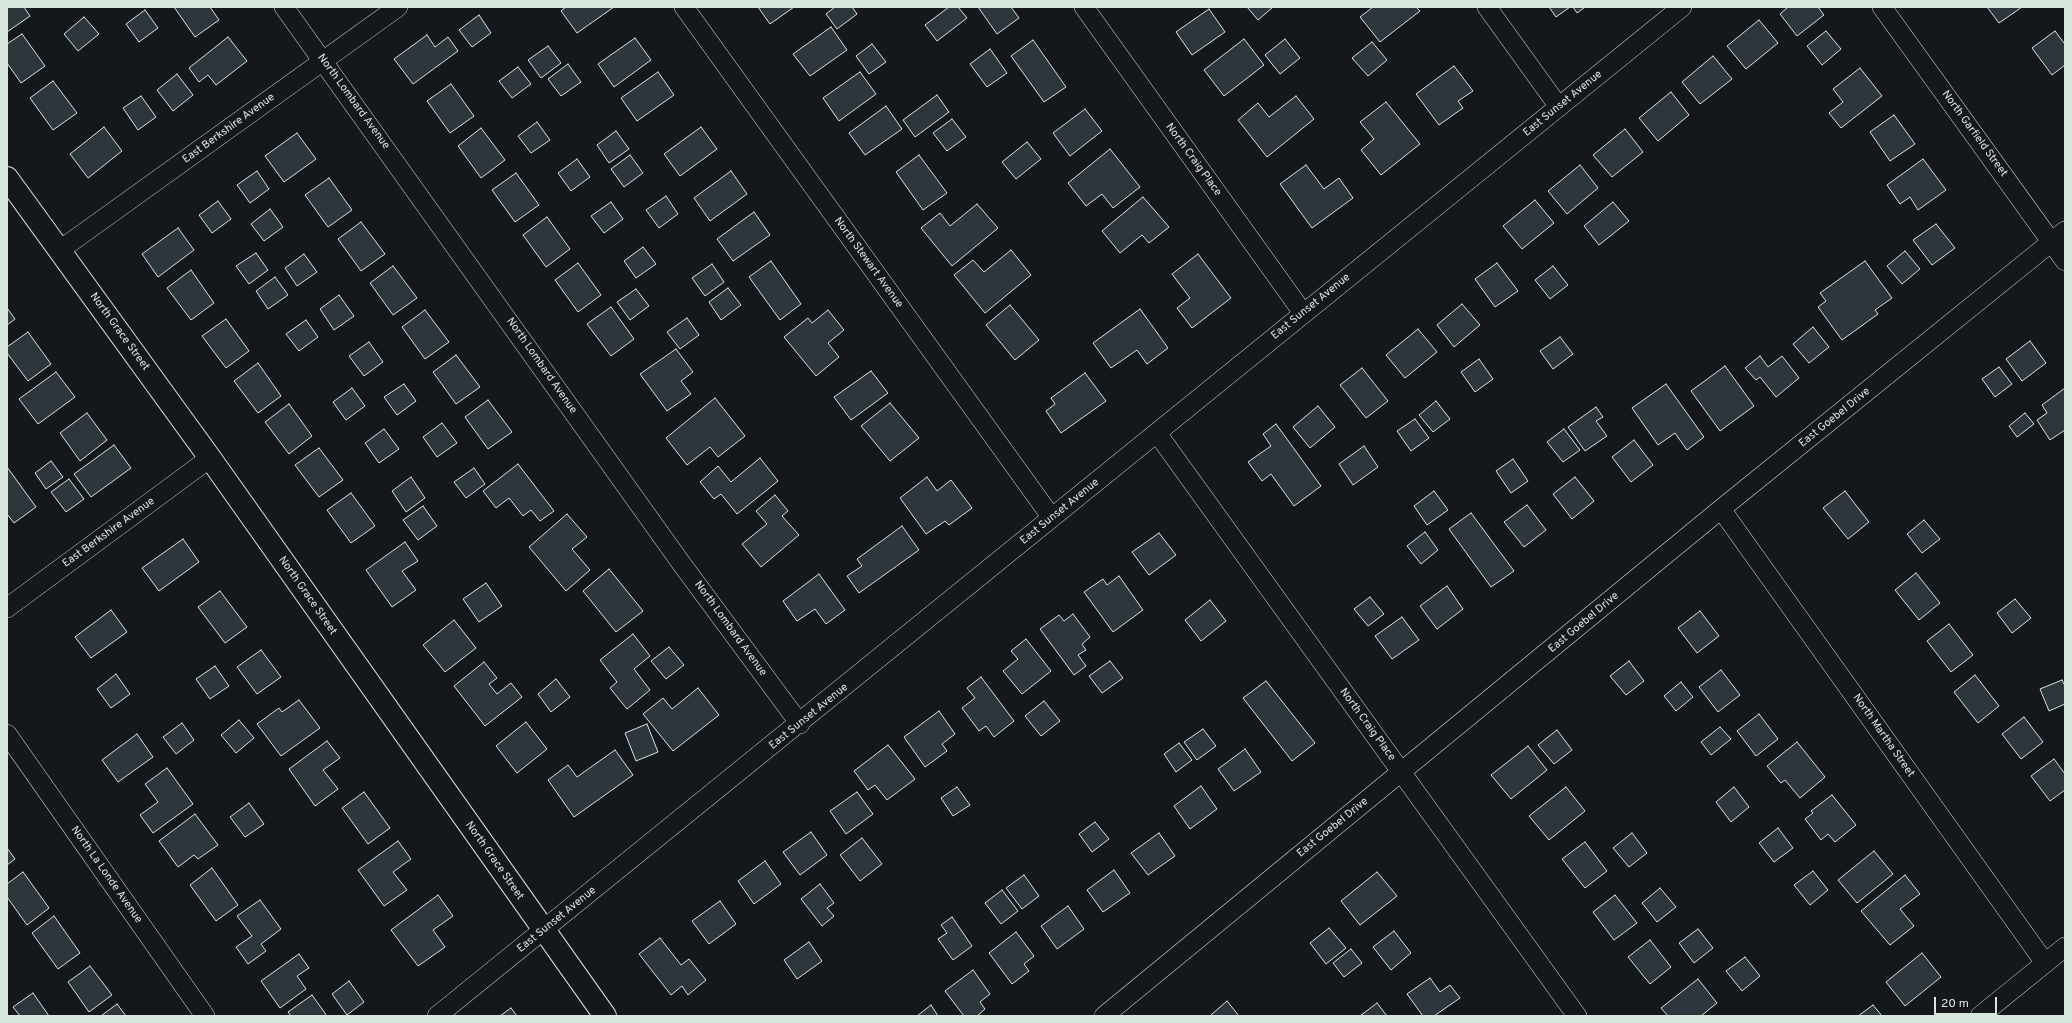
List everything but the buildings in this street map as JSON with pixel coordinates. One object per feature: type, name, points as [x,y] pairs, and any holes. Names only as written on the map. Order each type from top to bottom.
[{"type":"street","name":"North Lombard Avenue","points":[[284,7],[681,562],[800,724]]},
{"type":"street","name":"East Berkshire Avenue","points":[[60,250],[398,7]]},
{"type":"street","name":"North Stewart Avenue","points":[[684,7],[1052,518]]},
{"type":"street","name":"North Craig Place","points":[[1084,7],[1303,313]]},
{"type":"street","points":[[1487,7],[1559,107]]},
{"type":"street","name":"East Sunset Avenue","points":[[438,1016],[800,724],[1303,313],[1682,7]]},
{"type":"street","name":"North Garfield Street","points":[[1882,7],[2058,237],[2065,262]]},
{"type":"street","name":"North Grace Street","points":[[7,178],[210,458],[605,1016]]},
{"type":"street","name":"East Goebel Drive","points":[[1104,1016],[1721,510],[2058,237]]},
{"type":"street","name":"North Craig Place","points":[[1157,433],[1577,1016]]},
{"type":"street","name":"East Berkshire Avenue","points":[[7,608],[210,458]]},
{"type":"street","name":"North Martha Street","points":[[1721,510],[2045,963]]},
{"type":"street","name":"North La Londe Avenue","points":[[7,734],[205,1016]]},
{"type":"street","points":[[1980,1016],[2065,947]]}]
